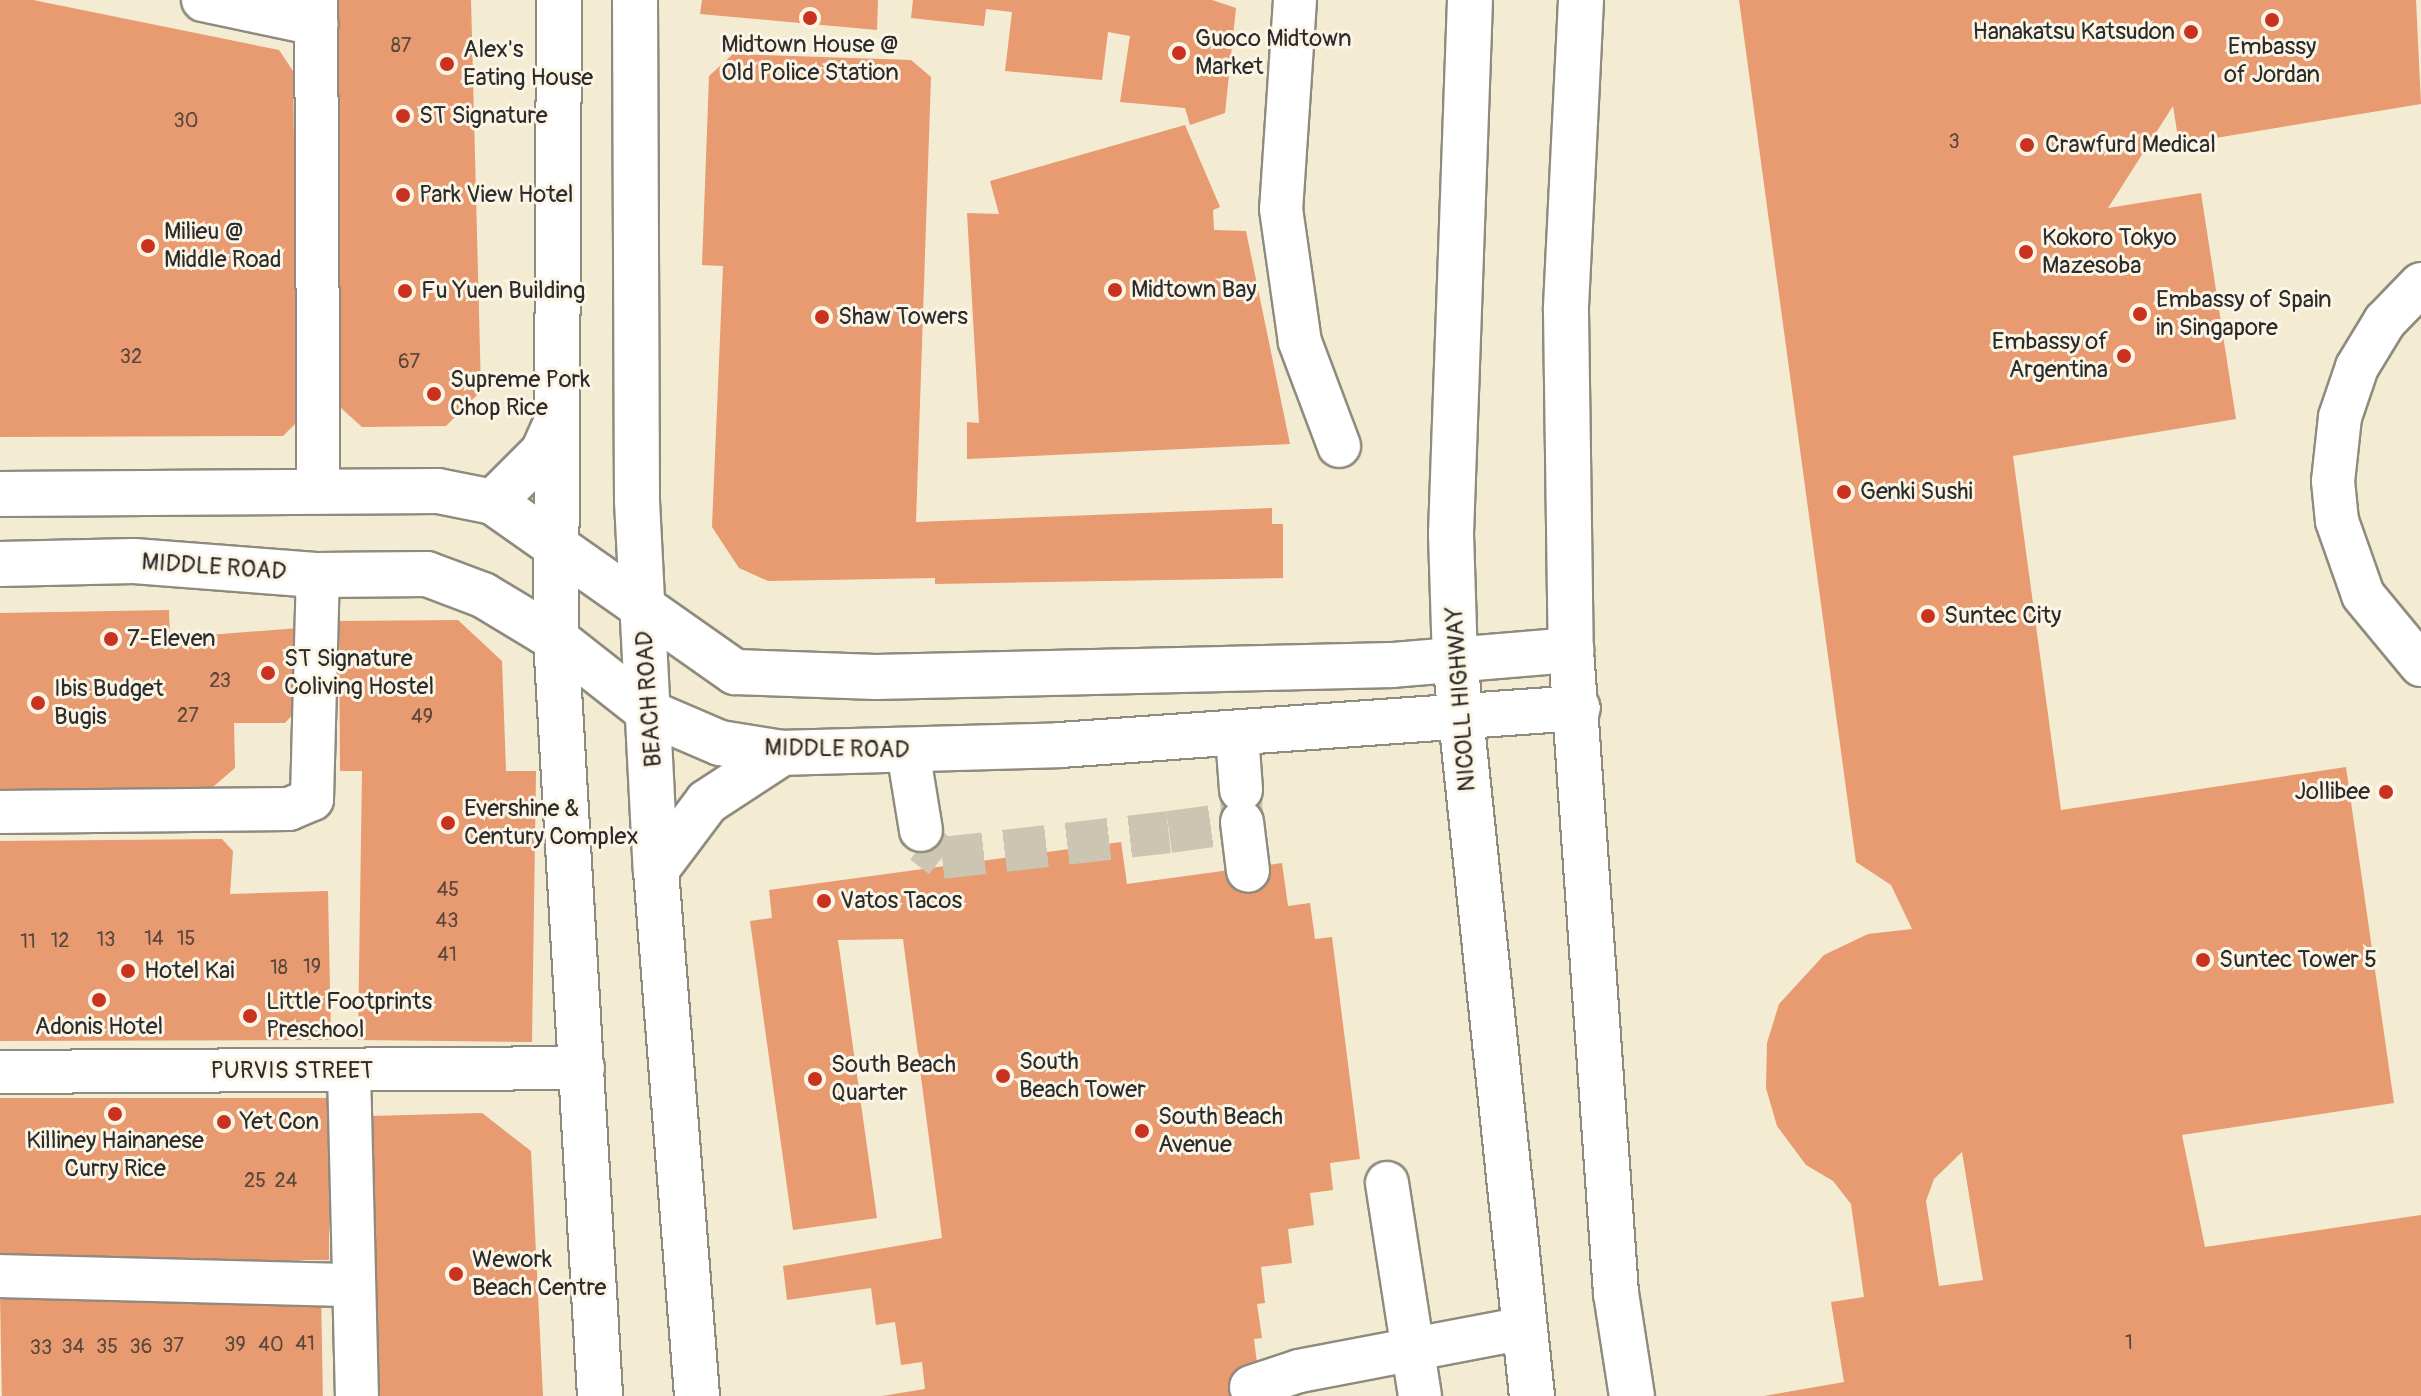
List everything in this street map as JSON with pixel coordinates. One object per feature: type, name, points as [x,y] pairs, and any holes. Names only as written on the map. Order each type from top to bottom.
[{"type":"main road","points":[[559,0],[561,411],[556,639],[600,1396]]},
{"type":"main road","name":"BEACH ROAD","points":[[635,0],[643,613],[656,870],[691,1387]]},
{"type":"main road","name":"NICOLL HIGHWAY","points":[[1470,0],[1451,534],[1455,660],[1532,1396]]},
{"type":"main road","points":[[1581,0],[1566,311],[1571,650],[1578,708],[1616,1293],[1632,1396]]},
{"type":"main road","points":[[493,502],[543,452],[561,411]]},
{"type":"main road","points":[[0,494],[438,491],[493,502],[556,545],[643,613],[735,672],[793,677],[1455,660],[1571,650]]},
{"type":"main road","name":"MIDDLE ROAD","points":[[0,564],[134,561],[318,575],[427,574],[483,595],[556,639],[650,713],[720,743],[782,753],[908,751],[1237,735],[1578,708]]},
{"type":"main road","points":[[656,870],[707,802],[782,753]]},
{"type":"street","points":[[203,0],[316,12],[319,492]]},
{"type":"street","points":[[1295,0],[1281,209],[1300,342],[1339,446]]},
{"type":"street","points":[[2421,284],[2385,321],[2357,367],[2340,417],[2333,481],[2337,521],[2363,595],[2421,665]]},
{"type":"street","points":[[0,812],[289,809],[312,799],[318,575]]},
{"type":"street","points":[[1237,735],[1248,871]]},
{"type":"street","points":[[908,751],[921,830]]},
{"type":"street","name":"PURVIS STREET","points":[[0,1072],[583,1068]]},
{"type":"street","points":[[349,1071],[357,1396]]},
{"type":"street","points":[[1387,1183],[1420,1396]]},
{"type":"street","points":[[0,1276],[353,1285]]},
{"type":"street","points":[[1251,1387],[1413,1346],[1524,1328]]},
{"type":"building","name":"Milieu @ Middle Road","points":[[0,0],[33,0],[279,50],[293,71],[298,421],[283,436],[0,437]]},
{"type":"building","points":[[327,0],[471,0],[481,391],[446,426],[362,427],[341,408]]},
{"type":"building","name":"Midtown House @ Old Police Station","points":[[702,0],[878,0],[877,30],[700,14]]},
{"type":"building","name":"Guoco Midtown Market","points":[[913,0],[1212,0],[1236,8],[1225,113],[1190,125],[1185,108],[1120,102],[1130,36],[1108,32],[1102,80],[1005,71],[1012,12],[986,9],[984,26],[911,18]]},
{"type":"building","points":[[1739,0],[2416,0],[2421,104],[2179,144],[2173,106],[2108,208],[2201,193],[2236,419],[2013,456],[2061,810],[2346,767],[2394,1103],[2182,1135],[2205,1247],[2421,1215],[2421,1396],[1764,1396],[1844,1382],[1831,1302],[1864,1297],[1851,1204],[1833,1181],[1806,1165],[1777,1126],[1766,1088],[1767,1043],[1779,1004],[1824,955],[1868,934],[1912,929],[1891,885],[1856,862]],"holes":[[[1962,1152],[1983,1280],[1939,1286],[1926,1201],[1934,1179]]]},
{"type":"building","name":"Shaw Towers","points":[[733,54],[911,60],[931,77],[916,522],[1272,508],[1272,524],[1283,524],[1283,578],[935,584],[935,578],[768,581],[739,568],[712,527],[723,266],[702,265],[709,76]]},
{"type":"building","name":"Midtown Bay","points":[[1185,125],[1220,207],[1213,210],[1214,230],[1246,231],[1290,444],[967,459],[967,422],[979,423],[967,213],[999,214],[990,181]]},
{"type":"building","points":[[169,610],[170,638],[299,628],[299,708],[285,723],[234,723],[235,768],[207,792],[0,795],[0,613]]},
{"type":"building","points":[[458,620],[502,661],[506,771],[536,771],[532,1042],[358,1040],[362,771],[340,771],[339,621]]},
{"type":"building","points":[[222,839],[233,851],[230,894],[328,891],[331,1040],[0,1041],[0,841]]},
{"type":"building","name":"South Beach Avenue","points":[[1121,842],[1127,884],[1282,863],[1288,906],[1310,903],[1315,939],[1332,937],[1360,1159],[1330,1163],[1333,1190],[1310,1193],[1314,1225],[1288,1229],[1292,1263],[1261,1267],[1265,1303],[1257,1304],[1262,1338],[1254,1339],[1261,1396],[882,1396],[925,1389],[922,1362],[901,1365],[895,1322],[876,1325],[871,1288],[787,1300],[783,1266],[942,1238],[903,939],[838,940],[877,1218],[793,1230],[750,921],[772,918],[769,890]]},
{"type":"building","points":[[0,1098],[329,1098],[329,1260],[0,1260]]},
{"type":"building","name":"Wework Beach Centre","points":[[482,1113],[531,1151],[543,1396],[380,1396],[370,1116]]},
{"type":"building","points":[[321,1290],[323,1396],[2,1396],[0,1296]]},
{"type":"tunnel","points":[[921,830],[923,843],[942,858],[1169,832],[1242,822],[1241,790]]},
{"type":"place","name":"Midtown House @ Old Police Station","points":[[810,18]]},
{"type":"place","name":"Embassy of Jordan","points":[[2272,20]]},
{"type":"place","name":"Hanakatsu Katsudon","points":[[2191,32]]},
{"type":"place","name":"Guoco Midtown Market","points":[[1179,53]]},
{"type":"place","name":"Alex's Eating House","points":[[447,64]]},
{"type":"place","name":"ST Signature","points":[[403,116]]},
{"type":"place","name":"Crawfurd Medical","points":[[2027,145]]},
{"type":"place","name":"Park View Hotel","points":[[403,195]]},
{"type":"place","name":"Milieu @ Middle Road","points":[[148,246]]},
{"type":"place","name":"Kokoro Tokyo Mazesoba","points":[[2026,252]]},
{"type":"place","name":"Midtown Bay","points":[[1115,290]]},
{"type":"place","name":"Fu Yuen Building","points":[[405,291]]},
{"type":"place","name":"Embassy of Spain in Singapore","points":[[2140,314]]},
{"type":"place","name":"Shaw Towers","points":[[822,317]]},
{"type":"place","name":"Embassy of Argentina","points":[[2124,356]]},
{"type":"place","name":"Supreme Pork Chop Rice","points":[[434,394]]},
{"type":"place","name":"Genki Sushi","points":[[1844,492]]},
{"type":"place","name":"Suntec City","points":[[1928,616]]},
{"type":"place","name":"7-Eleven","points":[[111,639]]},
{"type":"place","name":"ST Signature Coliving Hostel","points":[[268,673]]},
{"type":"place","name":"Ibis Budget Bugis","points":[[38,703]]},
{"type":"place","name":"Jollibee","points":[[2386,792]]},
{"type":"place","name":"Evershine & Century Complex","points":[[448,823]]},
{"type":"place","name":"Vatos Tacos","points":[[824,901]]},
{"type":"place","name":"Suntec Tower 5","points":[[2203,960]]},
{"type":"place","name":"Hotel Kai","points":[[128,971]]},
{"type":"place","name":"Adonis Hotel","points":[[99,1000]]},
{"type":"place","name":"Little Footprints Preschool","points":[[250,1016]]},
{"type":"place","name":"South Beach Tower","points":[[1003,1076]]},
{"type":"place","name":"South Beach Quarter","points":[[815,1079]]},
{"type":"place","name":"Killiney Hainanese Curry Rice","points":[[115,1114]]},
{"type":"place","name":"Yet Con","points":[[224,1122]]},
{"type":"place","name":"South Beach Avenue","points":[[1142,1131]]},
{"type":"place","name":"Wework Beach Centre","points":[[456,1274]]}]
